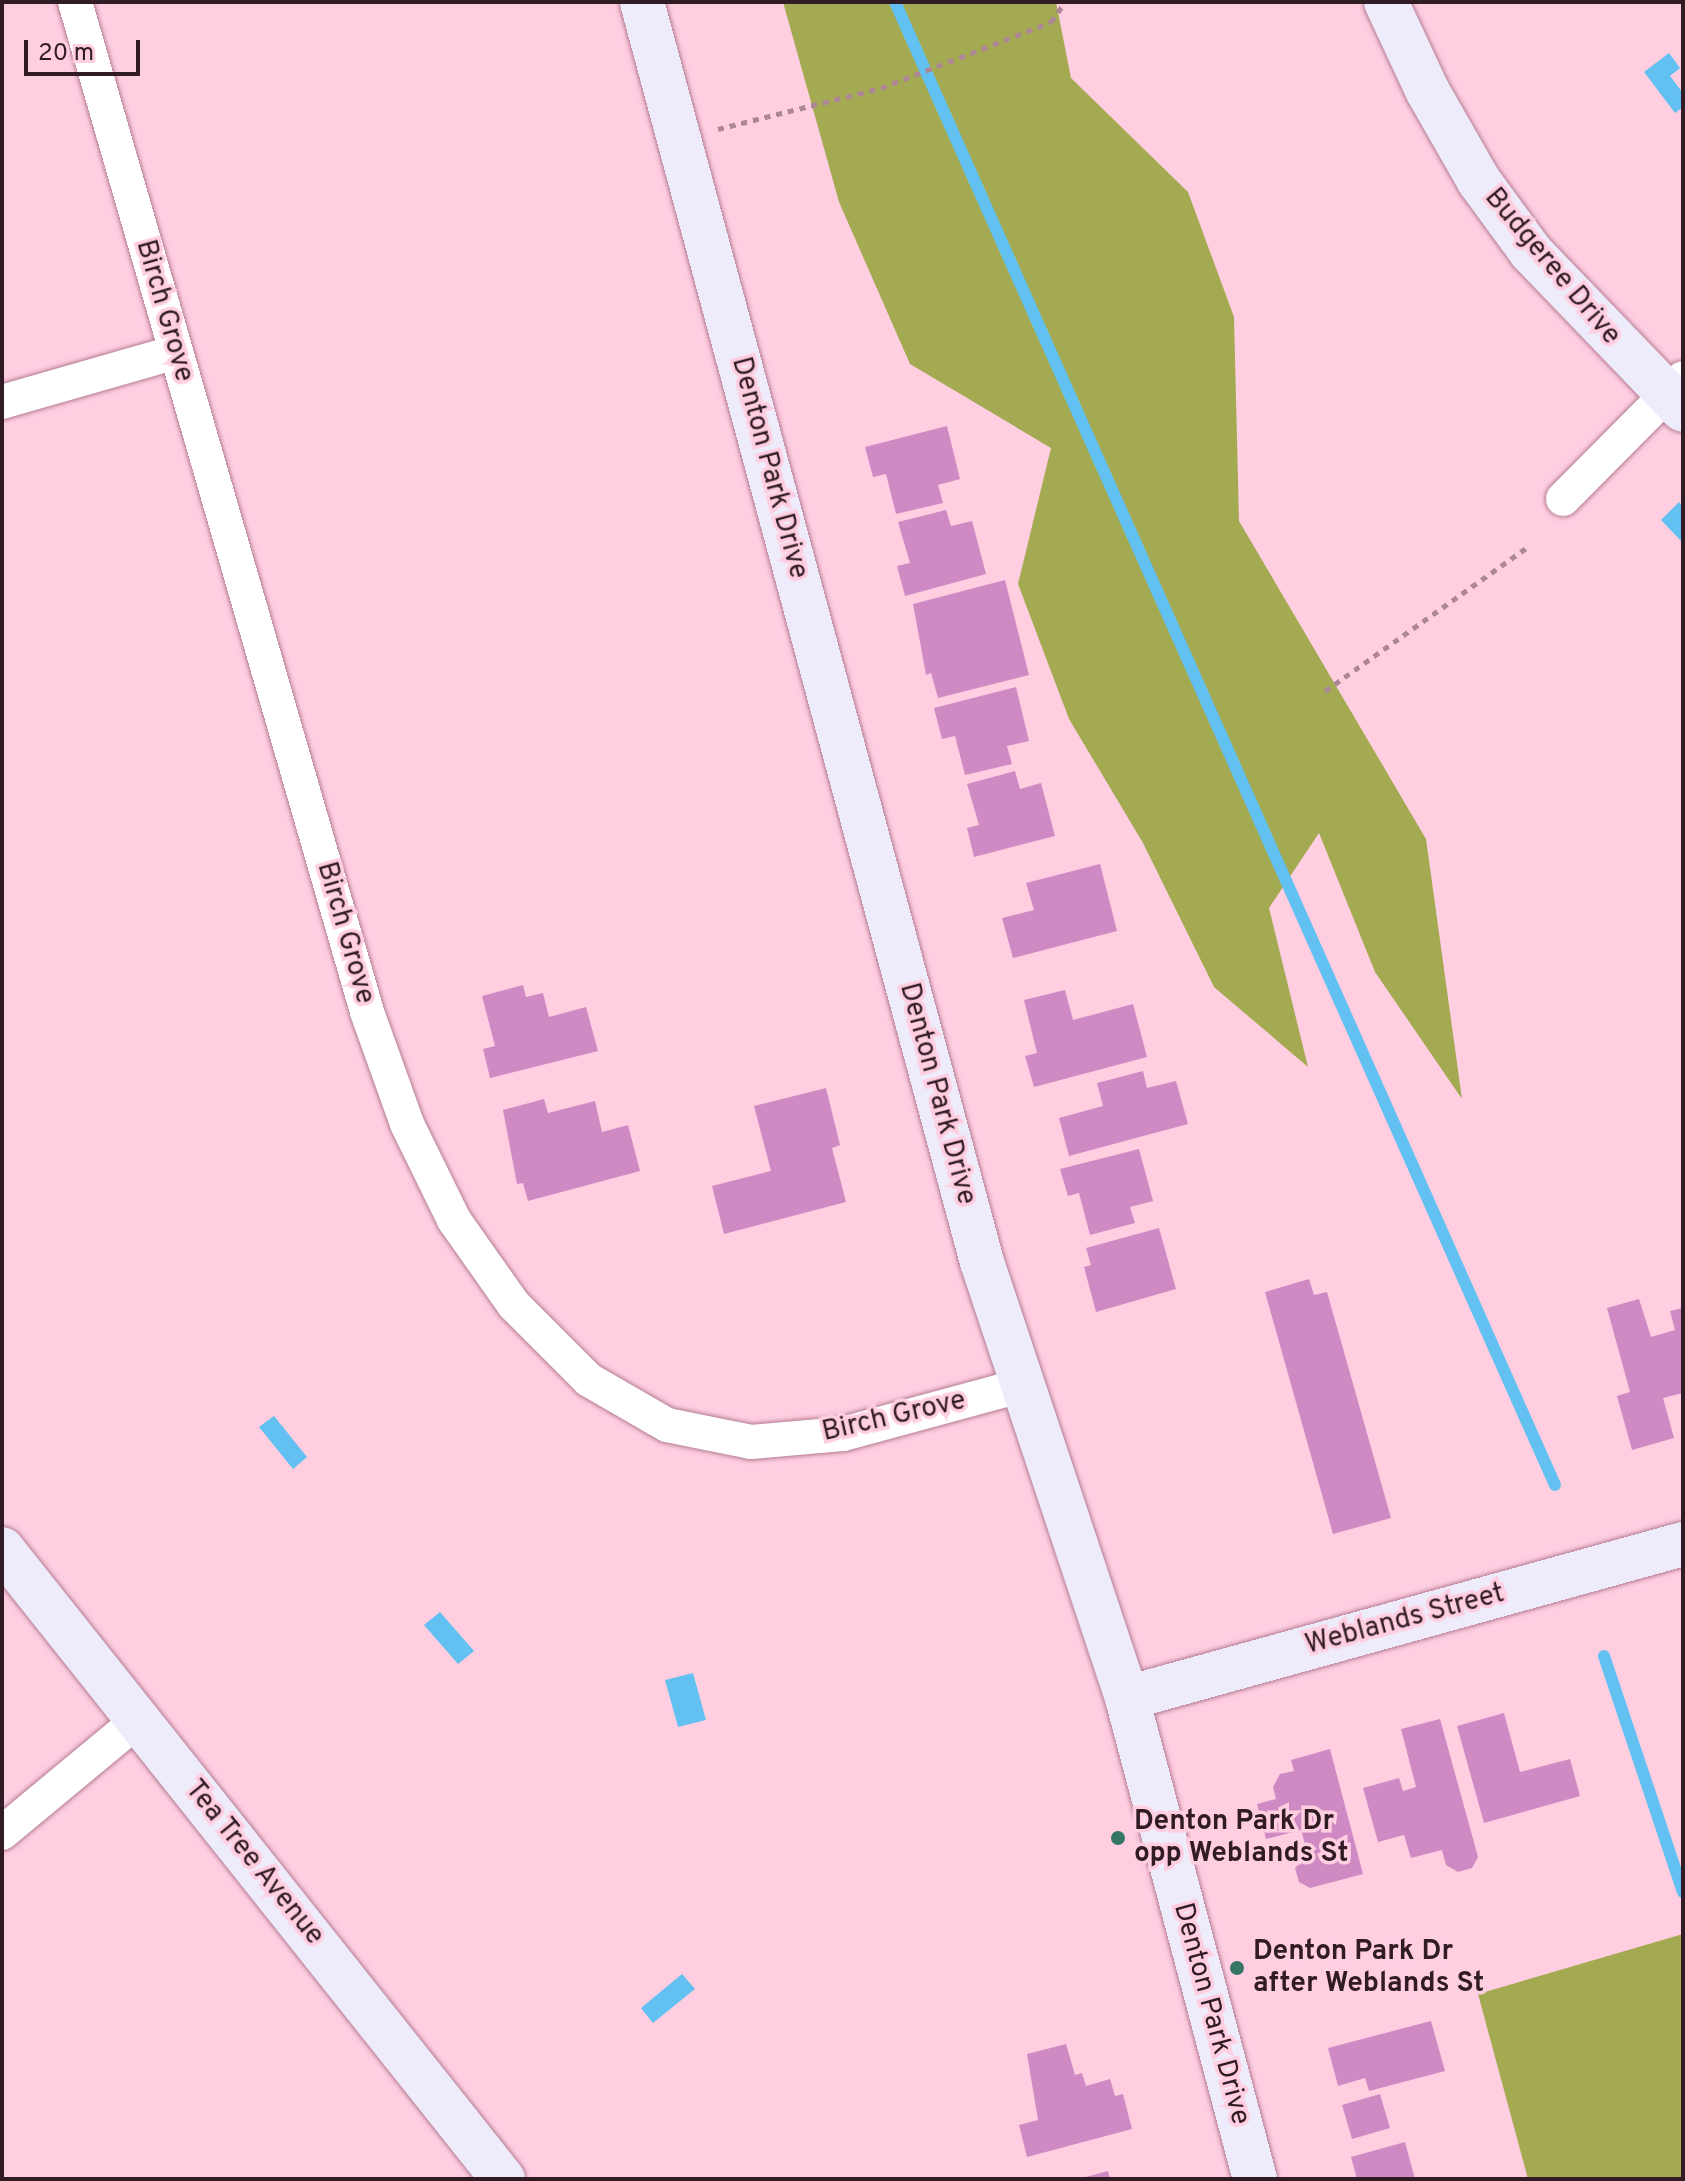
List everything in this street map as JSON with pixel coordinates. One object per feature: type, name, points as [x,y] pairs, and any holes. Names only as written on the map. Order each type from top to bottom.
[{"type":"main road","name":"Denton Park Drive","points":[[642,2],[1020,1386],[1085,1559],[1127,1698],[1255,2179]]},
{"type":"main road","name":"Budgeree Drive","points":[[1386,2],[1427,90],[1479,181],[1531,252],[1678,394]]},
{"type":"main road","name":"Weblands Street","points":[[1127,1698],[1683,1544]]},
{"type":"main road","name":"Tea Tree Avenue","points":[[2,1549],[137,1721],[331,1957],[503,2179]]},
{"type":"street","name":"Birch Grove","points":[[75,2],[367,1012],[402,1110],[454,1220],[514,1305],[589,1380],[667,1425],[751,1442],[843,1434],[1020,1386]]},
{"type":"street","points":[[2,402],[176,352]]},
{"type":"street","name":"Budgeree Drive","points":[[1563,499],[1678,394]]},
{"type":"street","points":[[2,1833],[137,1721]]},
{"type":"path","points":[[679,139],[914,75],[1051,22],[1065,2]]},
{"type":"path","points":[[1325,691],[1529,546]]},
{"type":"green space","points":[[783,2],[1056,2],[1071,78],[1188,192],[1234,317],[1239,521],[1426,839],[1462,1099],[1375,972],[1319,833],[1269,908],[1308,1067],[1214,987],[1143,843],[1069,719],[1018,584],[1051,448],[910,364],[839,202]]},
{"type":"green space","points":[[1683,1934],[1683,2179],[1528,2179],[1478,1994]]},
{"type":"water","points":[[1669,53],[1680,68],[1670,76],[1683,93],[1683,107],[1675,113],[1644,72]]},
{"type":"water","points":[[1679,502],[1683,506],[1683,543],[1661,520]]},
{"type":"water","points":[[274,1416],[307,1457],[293,1469],[259,1427]]},
{"type":"water","points":[[440,1612],[474,1651],[458,1664],[424,1625]]},
{"type":"water","points":[[693,1673],[706,1720],[678,1727],[665,1680]]},
{"type":"water","points":[[682,1974],[695,1989],[653,2023],[641,2008]]},
{"type":"building","points":[[947,426],[960,479],[938,485],[943,503],[896,514],[886,474],[873,477],[865,447]]},
{"type":"building","points":[[946,510],[951,526],[972,521],[986,574],[905,596],[897,566],[910,563],[898,522]]},
{"type":"building","points":[[1005,580],[1029,675],[938,698],[931,673],[926,675],[913,604]]},
{"type":"building","points":[[1016,687],[1029,741],[1007,746],[1012,764],[965,775],[955,736],[942,739],[934,708]]},
{"type":"building","points":[[1015,771],[1020,789],[1041,783],[1055,836],[974,857],[967,828],[979,825],[967,784]]},
{"type":"building","points":[[1100,864],[1117,931],[1013,958],[1002,918],[1034,910],[1026,883]]},
{"type":"building","points":[[523,985],[526,997],[543,993],[549,1017],[586,1007],[598,1051],[490,1078],[483,1049],[495,1046],[482,996]]},
{"type":"building","points":[[1065,990],[1073,1020],[1133,1004],[1147,1057],[1034,1087],[1025,1056],[1037,1053],[1024,1000]]},
{"type":"building","points":[[1143,1071],[1147,1088],[1176,1081],[1188,1124],[1069,1156],[1059,1118],[1103,1106],[1097,1083]]},
{"type":"building","points":[[826,1088],[840,1145],[832,1148],[846,1202],[724,1234],[712,1186],[771,1171],[754,1106]]},
{"type":"building","points":[[544,1099],[548,1113],[595,1101],[602,1132],[628,1125],[640,1171],[528,1201],[523,1183],[517,1184],[503,1110]]},
{"type":"building","points":[[1139,1149],[1153,1201],[1130,1207],[1135,1223],[1090,1235],[1079,1193],[1068,1196],[1060,1169]]},
{"type":"building","points":[[1159,1228],[1176,1289],[1096,1312],[1084,1267],[1091,1265],[1086,1248]]},
{"type":"building","points":[[1309,1279],[1314,1295],[1327,1292],[1391,1518],[1333,1534],[1265,1292]]},
{"type":"building","points":[[1639,1299],[1651,1337],[1675,1330],[1670,1311],[1683,1308],[1683,1393],[1663,1398],[1674,1438],[1632,1450],[1617,1396],[1630,1392],[1607,1308]]},
{"type":"building","points":[[1504,1713],[1520,1772],[1570,1759],[1580,1796],[1484,1823],[1457,1726]]},
{"type":"building","points":[[1440,1719],[1478,1857],[1472,1868],[1458,1872],[1446,1865],[1442,1850],[1411,1858],[1404,1835],[1378,1842],[1363,1788],[1399,1778],[1403,1791],[1416,1787],[1401,1729]]},
{"type":"building","points":[[1330,1749],[1363,1874],[1310,1888],[1299,1882],[1295,1868],[1308,1855],[1301,1830],[1266,1839],[1257,1804],[1276,1799],[1273,1787],[1280,1774],[1294,1771],[1291,1760]]},
{"type":"building","points":[[1431,2021],[1445,2071],[1369,2091],[1365,2078],[1338,2086],[1328,2048]]},
{"type":"building","points":[[1066,2044],[1075,2075],[1082,2073],[1086,2086],[1110,2079],[1115,2096],[1123,2094],[1132,2129],[1027,2157],[1019,2125],[1038,2120],[1027,2054]]},
{"type":"building","points":[[1380,2094],[1390,2128],[1352,2139],[1342,2105]]},
{"type":"building","points":[[1405,2142],[1415,2179],[1357,2179],[1351,2157]]},
{"type":"building","points":[[1108,2171],[1110,2179],[1082,2179],[1082,2178]]},
{"type":"waterway","points":[[895,2],[1555,1485]]},
{"type":"waterway","points":[[1604,1656],[1683,1892]]},
{"type":"place","name":"Denton Park Dr opp Weblands St","points":[[1118,1838]]},
{"type":"place","name":"Denton Park Dr after Weblands St","points":[[1237,1968]]}]
